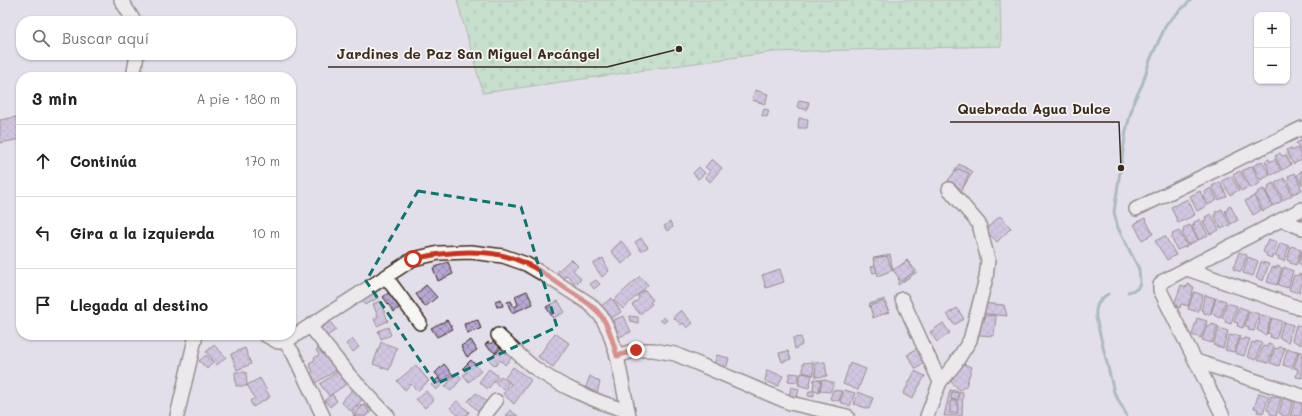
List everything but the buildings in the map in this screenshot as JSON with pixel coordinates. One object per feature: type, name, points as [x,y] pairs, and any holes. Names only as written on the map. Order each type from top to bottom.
[{"type":"street","points":[[121,0],[131,16]]},
{"type":"street","points":[[134,72],[136,60]]},
{"type":"street","points":[[1136,209],[1302,128]]},
{"type":"street","points":[[927,416],[940,382],[955,364],[970,340],[986,278],[988,260],[979,224],[949,190]]},
{"type":"street","points":[[1223,416],[1160,290],[1160,285],[1163,281],[1302,209]]},
{"type":"street","points":[[1281,220],[1302,228]]},
{"type":"street","points":[[296,335],[413,259],[439,253],[471,252],[503,256],[526,264],[590,304],[601,316],[609,331],[617,356],[628,414]]},
{"type":"street","points":[[1187,269],[1302,309]]},
{"type":"street","points":[[386,277],[420,323]]},
{"type":"street","points":[[902,299],[940,382]]},
{"type":"street","points":[[310,326],[350,376],[388,416]]},
{"type":"street","points":[[498,334],[533,366],[552,378],[603,404],[628,414]]},
{"type":"street","points":[[177,416],[195,340]]},
{"type":"street","points":[[274,340],[278,342],[285,342],[288,340]]},
{"type":"street","points":[[285,342],[293,353],[323,416]]},
{"type":"street","points":[[617,356],[636,350],[653,350],[675,354],[790,403],[847,416]]},
{"type":"street","points":[[1196,361],[1302,396]]},
{"type":"street","points":[[484,416],[496,401]]},
{"type":"highlighted area","points":[[418,191],[521,207],[557,327],[436,384],[366,281]]},
{"type":"green space","points":[[457,0],[1000,0],[1001,46],[773,52],[483,93]]},
{"type":"waterway","points":[[1128,292],[1137,289],[1140,283],[1139,269],[1118,228],[1114,212],[1126,131],[1134,101],[1142,85],[1150,60],[1167,23],[1191,0]]},
{"type":"waterway","points":[[1108,294],[1098,304],[1096,318],[1114,392],[1127,416]]},
{"type":"place","name":"Jardines de Paz San Miguel Arcángel","points":[[679,49]]},
{"type":"place","name":"Quebrada Agua Dulce","points":[[1121,168]]},
{"type":"route","points":[[413,259],[439,253],[471,252],[503,256],[526,264],[590,304],[601,316],[609,331],[617,356],[636,350]]}]
